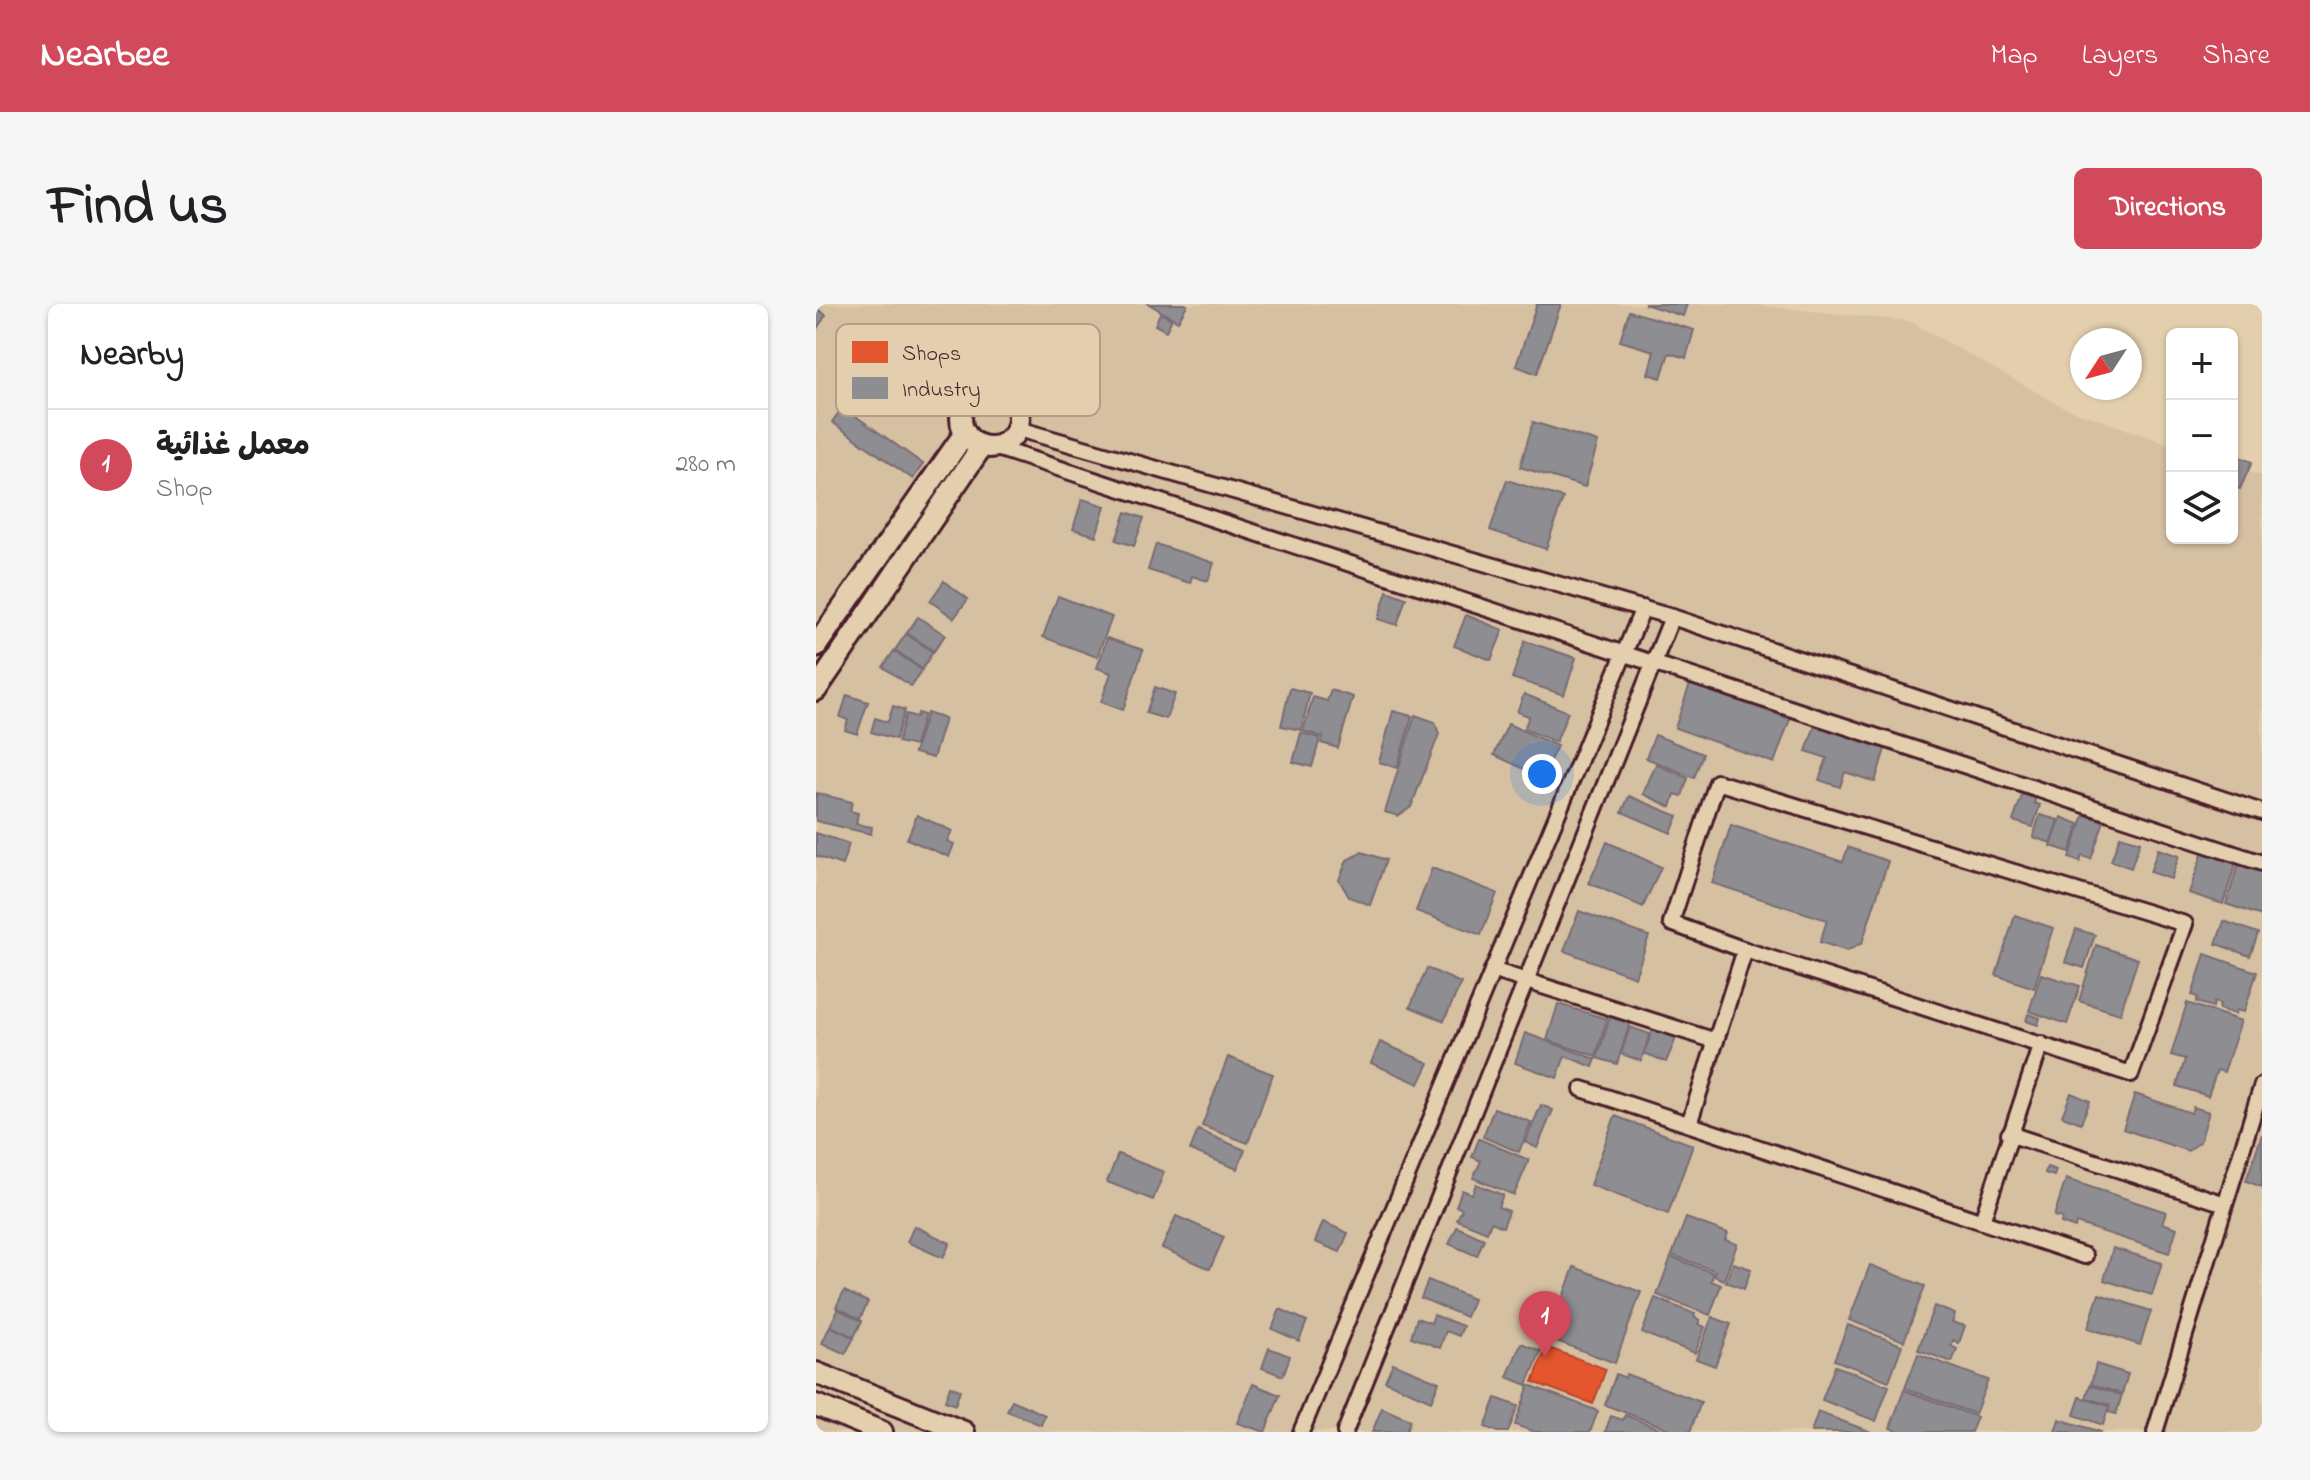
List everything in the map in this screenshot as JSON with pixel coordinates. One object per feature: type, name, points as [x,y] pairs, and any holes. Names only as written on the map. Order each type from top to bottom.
[{"type":"street","points":[[961,416],[965,433],[972,442],[2262,863]]},
{"type":"street","points":[[816,690],[988,447],[1012,438],[1018,429],[1019,416]]},
{"type":"street","points":[[1018,429],[1643,608],[2262,812]]},
{"type":"street","points":[[816,646],[965,433]]},
{"type":"street","points":[[1301,1432],[1643,608]]},
{"type":"street","points":[[1345,1432],[1672,617]]},
{"type":"street","points":[[1717,782],[2185,924],[2131,1074],[1745,950],[1671,923],[1717,782]]},
{"type":"street","points":[[1689,1124],[1745,950]]},
{"type":"street","points":[[1492,970],[1716,1041]]},
{"type":"street","points":[[1982,1221],[2041,1044]]},
{"type":"street","points":[[2155,1432],[2262,1085]]},
{"type":"street","points":[[1582,1089],[2085,1256]]},
{"type":"street","points":[[2009,1134],[2225,1204]]},
{"type":"street","points":[[816,1373],[964,1432]]},
{"type":"street","points":[[816,1405],[882,1432]]},
{"type":"shaded area","points":[[816,304],[1745,304],[1909,321],[2063,407],[2166,443],[2166,544],[2238,544],[2238,468],[2262,476],[2262,1432],[816,1432]]},
{"type":"building: Shops","points":[[1546,1347],[1606,1369],[1593,1404],[1533,1382]]},
{"type":"building: Industry","points":[[1149,304],[1185,304],[1187,305],[1178,321]]},
{"type":"building: Industry","points":[[1537,304],[1561,304],[1537,374],[1516,366]]},
{"type":"building: Industry","points":[[1644,304],[1687,304],[1683,316]]},
{"type":"building: Industry","points":[[816,308],[826,315],[816,330]]},
{"type":"building: Industry","points":[[1629,311],[1694,330],[1686,358],[1669,353],[1661,378],[1648,374],[1654,351],[1620,341]]},
{"type":"building: Industry","points":[[1160,313],[1172,319],[1166,331],[1155,325]]},
{"type":"building: Industry","points":[[836,416],[856,416],[923,464],[913,479],[832,422]]},
{"type":"building: Industry","points":[[1533,422],[1598,442],[1585,487],[1520,467]]},
{"type":"building: Industry","points":[[2238,456],[2252,462],[2238,488]]},
{"type":"building: Industry","points":[[1507,480],[1563,498],[1546,549],[1490,530]]},
{"type":"building: Industry","points":[[1082,499],[1105,506],[1096,536],[1073,529]]},
{"type":"building: Industry","points":[[1126,512],[1144,518],[1134,546],[1116,540]]},
{"type":"building: Industry","points":[[1156,544],[1214,563],[1208,581],[1192,576],[1190,583],[1148,570]]},
{"type":"building: Industry","points":[[944,581],[968,599],[954,618],[930,601]]},
{"type":"building: Industry","points":[[1387,591],[1406,598],[1397,625],[1378,619]]},
{"type":"building: Industry","points":[[1058,596],[1112,617],[1097,657],[1043,637]]},
{"type":"building: Industry","points":[[1466,615],[1503,630],[1491,660],[1454,646]]},
{"type":"building: Industry","points":[[918,617],[945,635],[934,651],[907,633]]},
{"type":"building: Industry","points":[[906,634],[933,652],[922,669],[895,650]]},
{"type":"building: Industry","points":[[1107,638],[1143,650],[1123,710],[1101,702],[1111,673],[1097,668]]},
{"type":"building: Industry","points":[[1525,641],[1576,658],[1564,695],[1512,678]]},
{"type":"building: Industry","points":[[894,651],[922,670],[911,686],[883,667]]},
{"type":"building: Industry","points":[[1690,684],[1790,719],[1774,763],[1675,728]]},
{"type":"building: Industry","points":[[1155,687],[1175,694],[1166,719],[1146,713]]},
{"type":"building: Industry","points":[[1290,688],[1310,693],[1301,730],[1281,726]]},
{"type":"building: Industry","points":[[1331,690],[1353,697],[1338,748],[1321,743],[1323,737],[1303,731],[1313,697],[1327,701]]},
{"type":"building: Industry","points":[[1524,694],[1568,712],[1556,742],[1524,729],[1529,716],[1517,712]]},
{"type":"building: Industry","points":[[847,695],[868,702],[857,734],[845,730],[848,720],[840,717]]},
{"type":"building: Industry","points":[[893,706],[905,710],[896,739],[871,732],[875,718],[888,722]]},
{"type":"building: Industry","points":[[1393,711],[1412,716],[1397,768],[1379,762]]},
{"type":"building: Industry","points":[[918,713],[924,715],[915,746],[898,742],[906,714],[917,717]]},
{"type":"building: Industry","points":[[927,713],[945,719],[933,758],[914,753]]},
{"type":"building: Industry","points":[[1415,715],[1435,722],[1439,734],[1411,807],[1398,816],[1385,812]]},
{"type":"building: Industry","points":[[1508,724],[1557,746],[1542,777],[1494,755]]},
{"type":"building: Industry","points":[[1815,725],[1885,749],[1875,782],[1845,772],[1840,787],[1819,780],[1827,758],[1806,751]]},
{"type":"building: Industry","points":[[1301,733],[1320,738],[1312,767],[1293,762]]},
{"type":"building: Industry","points":[[1655,735],[1703,754],[1694,778],[1646,758]]},
{"type":"building: Industry","points":[[1656,764],[1688,778],[1682,796],[1675,794],[1671,807],[1643,794]]},
{"type":"building: Industry","points":[[2024,790],[2037,794],[2034,803],[2040,805],[2033,827],[2013,821]]},
{"type":"building: Industry","points":[[816,793],[852,802],[850,811],[858,813],[856,824],[872,827],[871,834],[816,821]]},
{"type":"building: Industry","points":[[1629,796],[1678,816],[1671,833],[1622,812]]},
{"type":"building: Industry","points":[[917,815],[952,831],[947,841],[954,844],[949,857],[907,839]]},
{"type":"building: Industry","points":[[2040,815],[2058,820],[2051,843],[2033,837]]},
{"type":"building: Industry","points":[[2084,815],[2104,821],[2091,859],[2082,856],[2080,862],[2069,858]]},
{"type":"building: Industry","points":[[2061,817],[2079,824],[2070,852],[2051,846]]},
{"type":"building: Industry","points":[[1731,825],[1843,862],[1848,847],[1888,861],[1862,943],[1847,951],[1820,942],[1827,920],[1712,883]]},
{"type":"building: Industry","points":[[816,833],[849,844],[842,865],[816,856]]},
{"type":"building: Industry","points":[[2120,836],[2140,842],[2131,868],[2111,861]]},
{"type":"building: Industry","points":[[1607,842],[1661,867],[1643,907],[1589,883]]},
{"type":"building: Industry","points":[[2205,845],[2238,857],[2223,904],[2189,893]]},
{"type":"building: Industry","points":[[2158,849],[2179,856],[2171,879],[2150,872]]},
{"type":"building: Industry","points":[[1362,852],[1386,860],[1370,905],[1349,897],[1339,880],[1347,860]]},
{"type":"building: Industry","points":[[2240,859],[2262,866],[2262,916],[2226,904]]},
{"type":"building: Industry","points":[[1432,868],[1497,893],[1481,935],[1416,911]]},
{"type":"building: Industry","points":[[1579,911],[1649,936],[1635,977],[1564,951]]},
{"type":"building: Industry","points":[[2015,915],[2053,928],[2034,988],[1996,975]]},
{"type":"building: Industry","points":[[2224,921],[2258,933],[2250,956],[2216,944]]},
{"type":"building: Industry","points":[[2076,929],[2095,935],[2084,968],[2065,962]]},
{"type":"building: Industry","points":[[2096,945],[2138,959],[2120,1014],[2079,1001]]},
{"type":"building: Industry","points":[[2205,954],[2257,972],[2244,1012],[2236,1010],[2235,1014],[2219,1009],[2220,1004],[2214,1002],[2213,1007],[2196,1002],[2198,997],[2192,995]]},
{"type":"building: Industry","points":[[1427,968],[1461,983],[1444,1021],[1410,1007]]},
{"type":"building: Industry","points":[[2041,974],[2080,986],[2067,1024],[2029,1011]]},
{"type":"building: Industry","points":[[2187,1003],[2241,1021],[2224,1072],[2217,1070],[2208,1096],[2177,1086],[2185,1059],[2171,1055]]},
{"type":"building: Industry","points":[[1558,1004],[1607,1019],[1596,1056],[1547,1040]]},
{"type":"building: Industry","points":[[2028,1014],[2040,1018],[2038,1025],[2026,1021]]},
{"type":"building: Industry","points":[[1610,1017],[1630,1023],[1617,1064],[1597,1058]]},
{"type":"building: Industry","points":[[1630,1027],[1650,1034],[1641,1061],[1621,1054]]},
{"type":"building: Industry","points":[[1654,1027],[1677,1036],[1666,1062],[1644,1053]]},
{"type":"building: Industry","points":[[1525,1033],[1596,1059],[1593,1067],[1565,1056],[1557,1078],[1515,1063]]},
{"type":"building: Industry","points":[[1380,1042],[1429,1063],[1419,1084],[1371,1063]]},
{"type":"building: Industry","points":[[1228,1057],[1273,1074],[1248,1143],[1202,1126]]},
{"type":"building: Industry","points":[[2071,1093],[2090,1101],[2081,1123],[2062,1116]]},
{"type":"building: Industry","points":[[2135,1094],[2191,1113],[2193,1107],[2209,1112],[2200,1142],[2188,1151],[2123,1129]]},
{"type":"building: Industry","points":[[1541,1105],[1553,1110],[1537,1148],[1525,1142]]},
{"type":"building: Industry","points":[[1494,1108],[1531,1122],[1519,1152],[1483,1137]]},
{"type":"building: Industry","points":[[1615,1116],[1693,1145],[1668,1214],[1590,1185]]},
{"type":"building: Industry","points":[[1198,1130],[1245,1150],[1237,1169],[1190,1150]]},
{"type":"building: Industry","points":[[2262,1134],[2262,1187],[2246,1181]]},
{"type":"building: Industry","points":[[1479,1139],[1529,1160],[1514,1195],[1473,1178],[1481,1161],[1472,1157]]},
{"type":"building: Industry","points":[[1118,1154],[1164,1172],[1153,1200],[1107,1182]]},
{"type":"building: Industry","points":[[2047,1167],[2056,1170],[2054,1176],[2045,1173]]},
{"type":"building: Industry","points":[[2066,1179],[2166,1212],[2162,1223],[2177,1228],[2169,1253],[2076,1223],[2075,1228],[2061,1223],[2062,1218],[2054,1216]]},
{"type":"building: Industry","points":[[1476,1184],[1503,1195],[1498,1207],[1509,1211],[1503,1227],[1491,1222],[1487,1232],[1457,1220],[1462,1209],[1456,1206],[1462,1190],[1472,1194]]},
{"type":"building: Industry","points":[[1176,1216],[1224,1237],[1210,1269],[1162,1248]]},
{"type":"building: Industry","points":[[1686,1218],[1728,1233],[1725,1240],[1737,1244],[1724,1280],[1714,1276],[1716,1271],[1672,1255]]},
{"type":"building: Industry","points":[[1323,1222],[1348,1233],[1340,1252],[1315,1242]]},
{"type":"building: Industry","points":[[914,1226],[950,1243],[943,1258],[907,1242]]},
{"type":"building: Industry","points":[[1457,1227],[1484,1239],[1477,1256],[1449,1244]]},
{"type":"building: Industry","points":[[2113,1248],[2162,1263],[2152,1295],[2104,1280]]},
{"type":"building: Industry","points":[[1671,1257],[1714,1273],[1711,1281],[1721,1285],[1710,1315],[1657,1295]]},
{"type":"building: Industry","points":[[1733,1263],[1751,1269],[1744,1289],[1726,1282]]},
{"type":"building: Industry","points":[[1870,1265],[1925,1286],[1904,1341],[1849,1320]]},
{"type":"building: Industry","points":[[1574,1267],[1641,1292],[1615,1363],[1548,1338]]},
{"type":"building: Industry","points":[[1428,1280],[1473,1299],[1466,1317],[1421,1298]]},
{"type":"building: Industry","points":[[844,1291],[868,1302],[860,1319],[836,1307]]},
{"type":"building: Industry","points":[[2099,1294],[2151,1311],[2140,1345],[2088,1328]]},
{"type":"building: Industry","points":[[1655,1298],[1695,1314],[1694,1317],[1700,1320],[1698,1324],[1705,1327],[1695,1353],[1642,1333]]},
{"type":"building: Industry","points":[[1934,1306],[1955,1314],[1952,1322],[1965,1326],[1959,1343],[1953,1340],[1951,1346],[1957,1349],[1952,1362],[1918,1350]]},
{"type":"building: Industry","points":[[838,1309],[862,1321],[854,1337],[830,1326]]},
{"type":"building: Industry","points":[[1280,1309],[1307,1321],[1299,1341],[1272,1329]]},
{"type":"building: Industry","points":[[1434,1315],[1463,1326],[1459,1336],[1446,1331],[1440,1348],[1411,1337],[1417,1318],[1431,1323]]},
{"type":"building: Industry","points":[[1712,1317],[1731,1324],[1715,1366],[1696,1359]]},
{"type":"building: Industry","points":[[1848,1325],[1902,1345],[1889,1381],[1834,1360]]},
{"type":"building: Industry","points":[[830,1326],[854,1338],[845,1354],[822,1343]]},
{"type":"building: Industry","points":[[1521,1343],[1541,1351],[1527,1385],[1507,1377]]},
{"type":"building: Industry","points":[[1269,1348],[1290,1356],[1283,1376],[1262,1368]]},
{"type":"building: Industry","points":[[1918,1354],[1988,1380],[1975,1414],[1905,1388]]},
{"type":"building: Industry","points":[[1393,1363],[1439,1382],[1431,1401],[1385,1381]]},
{"type":"building: Industry","points":[[2096,1364],[2128,1374],[2122,1394],[2091,1384]]},
{"type":"building: Industry","points":[[1835,1366],[1889,1386],[1876,1421],[1822,1400]]},
{"type":"building: Industry","points":[[1616,1374],[1625,1378],[1626,1374],[1701,1402],[1690,1432],[1677,1432],[1605,1405]]},
{"type":"building: Industry","points":[[1253,1384],[1280,1395],[1265,1432],[1237,1423]]},
{"type":"building: Industry","points":[[1529,1385],[1598,1411],[1590,1432],[1535,1432],[1515,1425]]},
{"type":"building: Industry","points":[[2090,1385],[2122,1395],[2116,1414],[2108,1412],[2110,1405],[2086,1398]]},
{"type":"building: Industry","points":[[950,1386],[960,1390],[955,1405],[945,1401]]},
{"type":"building: Industry","points":[[1904,1390],[1977,1417],[1971,1432],[1900,1432],[1890,1428]]},
{"type":"building: Industry","points":[[2080,1397],[2109,1406],[2103,1425],[2074,1415]]},
{"type":"building: Industry","points":[[1496,1398],[1518,1406],[1508,1432],[1485,1427]]},
{"type":"building: Industry","points":[[1012,1400],[1045,1415],[1041,1425],[1007,1411]]},
{"type":"building: Industry","points":[[1382,1408],[1410,1420],[1406,1432],[1372,1432]]},
{"type":"building: Industry","points":[[1818,1412],[1871,1432],[1811,1432]]},
{"type":"building: Industry","points":[[1625,1415],[1668,1432],[1605,1432],[1611,1416],[1623,1420]]},
{"type":"building: Industry","points":[[2059,1419],[2101,1432],[2055,1432]]},
{"type":"place","name":"معمل غذائية","points":[[1545,1357]]}]
